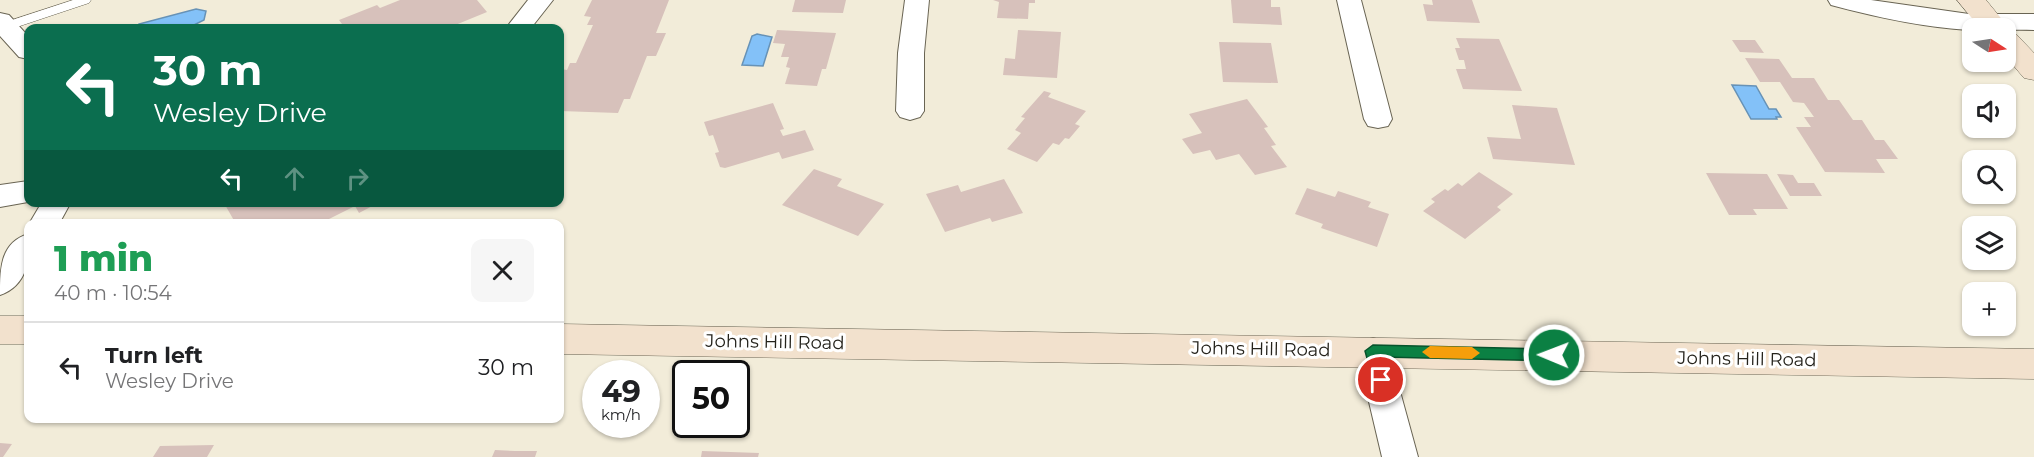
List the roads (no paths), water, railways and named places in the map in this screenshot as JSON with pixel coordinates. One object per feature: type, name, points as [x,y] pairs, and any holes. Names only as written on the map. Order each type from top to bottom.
[{"type":"main road","points":[[1971,0],[1986,18]]},
{"type":"main road","points":[[2016,52],[2034,71]]},
{"type":"main road","points":[[0,330],[24,330]]},
{"type":"main road","name":"Johns Hill Road","points":[[564,339],[2034,364]]},
{"type":"street","points":[[521,24],[541,0]]},
{"type":"street","points":[[910,111],[911,53],[917,0]]},
{"type":"street","points":[[1349,0],[1378,119]]},
{"type":"street","points":[[1840,0],[1962,25]]},
{"type":"street","points":[[2016,26],[2034,22]]},
{"type":"street","points":[[2,24],[24,47]]},
{"type":"street","points":[[0,196],[24,193]]},
{"type":"street","points":[[0,283],[24,250]]},
{"type":"street","points":[[1373,351],[1400,457]]},
{"type":"lane","points":[[2,24],[85,0]]},
{"type":"water","points":[[196,9],[206,11],[204,20],[196,24],[139,24]]},
{"type":"water","points":[[757,34],[772,37],[763,66],[742,65],[752,36]]},
{"type":"water","points":[[1732,85],[1756,86],[1769,109],[1776,109],[1781,117],[1751,119]]}]
